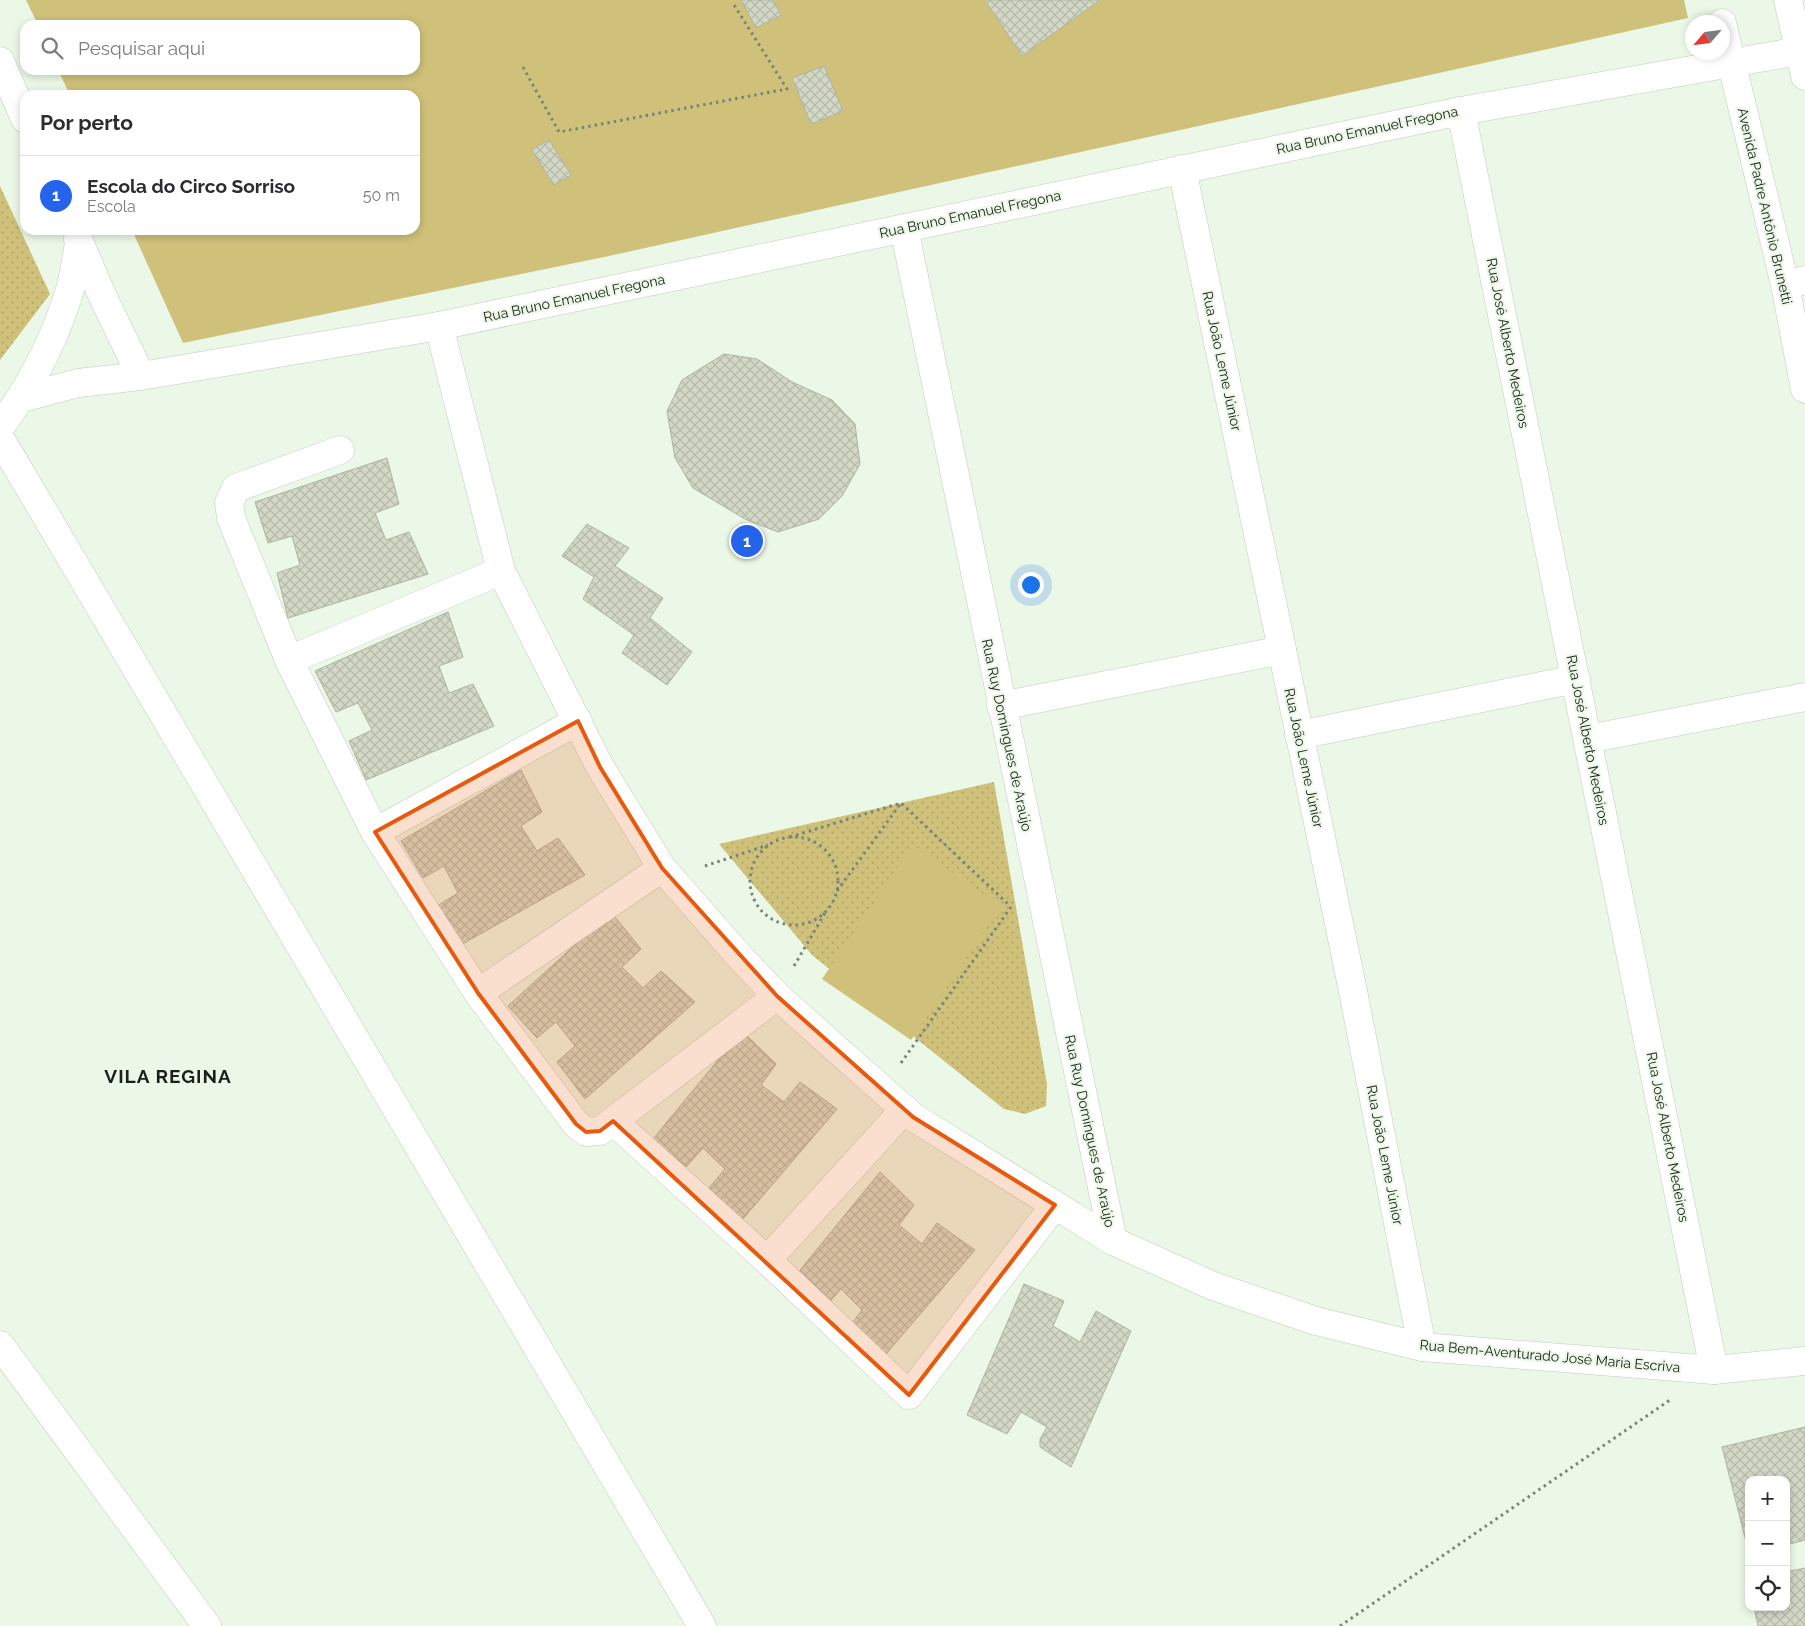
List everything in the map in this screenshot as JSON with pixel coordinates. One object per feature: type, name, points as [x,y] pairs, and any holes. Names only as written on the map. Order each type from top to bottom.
[{"type":"street","name":"Avenida Padre Antônio Brunetti","points":[[1718,0],[1721,15]]},
{"type":"street","points":[[1788,0],[1802,64]]},
{"type":"street","name":"Avenida Padre Antônio Brunetti","points":[[1730,58],[1795,283],[1805,389]]},
{"type":"street","points":[[0,61],[20,107]]},
{"type":"street","name":"Rua Bruno Emanuel Fregona","points":[[22,398],[78,383],[141,376],[439,326],[1461,111],[1731,62],[1802,64]]},
{"type":"street","name":"Rua José Alberto Medeiros","points":[[1461,111],[1714,1370]]},
{"type":"street","name":"Rua João Leme Júnior","points":[[1182,169],[1353,990],[1422,1347]]},
{"type":"street","name":"Rua Ruy Domingues de Araújo","points":[[904,228],[1001,706],[1113,1241]]},
{"type":"street","points":[[77,237],[102,295],[141,376]]},
{"type":"street","points":[[0,427],[22,398],[48,346],[69,292],[77,237]]},
{"type":"street","name":"Rua Bem-Aventurado José Maria Escriva","points":[[439,326],[501,571],[600,767],[667,873],[777,996],[913,1117],[1113,1241],[1213,1286],[1316,1321],[1422,1347],[1714,1370],[1805,1361]]},
{"type":"street","points":[[0,438],[702,1626]]},
{"type":"street","points":[[340,450],[236,488],[229,503],[231,518],[289,660],[375,832],[478,993],[576,1124],[586,1132],[600,1131],[777,996]]},
{"type":"street","points":[[289,660],[501,571]]},
{"type":"street","points":[[1001,706],[1282,650]]},
{"type":"street","points":[[1299,735],[1576,679]]},
{"type":"street","points":[[1588,739],[1805,697]]},
{"type":"street","points":[[375,832],[578,721]]},
{"type":"street","points":[[478,993],[667,873]]},
{"type":"street","points":[[767,1260],[905,1109]]},
{"type":"street","points":[[614,1121],[767,1260],[909,1395],[1055,1205]]},
{"type":"street","points":[[0,1344],[207,1626]]},
{"type":"path","points":[[523,67],[559,132],[787,89],[734,5]]},
{"type":"path","points":[[901,803],[1052,946]]},
{"type":"path","points":[[667,873],[768,845],[781,838],[790,837],[901,803]]},
{"type":"path","points":[[777,996],[836,893],[901,803]]},
{"type":"path","points":[[790,837],[809,839],[821,846],[831,856],[838,884],[836,893]]},
{"type":"path","points":[[768,845],[758,855],[751,876],[753,897],[762,910],[773,919],[794,924],[815,919],[827,911]]},
{"type":"path","points":[[882,1090],[1011,906]]},
{"type":"path","points":[[1340,1626],[1674,1398]]},
{"type":"highlighted area","points":[[578,721],[600,767],[662,868],[777,996],[913,1117],[1055,1205],[909,1395],[613,1121],[600,1131],[586,1132],[576,1124],[478,993],[375,832]]},
{"type":"shaded area","points":[[26,0],[1684,0],[1687,15],[1685,15],[1685,19],[609,256],[183,343],[134,235],[420,235],[420,90],[68,90],[60,75],[420,75],[420,20],[36,20]]},
{"type":"shaded area","points":[[0,186],[20,229],[20,235],[23,235],[50,294],[0,360]]},
{"type":"shaded area","points":[[994,782],[1047,1084],[1046,1106],[1025,1114],[1004,1109],[812,955],[719,844]]},
{"type":"shaded area","points":[[913,845],[1001,906],[911,1040],[822,979]]},
{"type":"building","points":[[741,0],[773,0],[781,15],[756,28]]},
{"type":"building","points":[[985,0],[1100,0],[1022,56]]},
{"type":"building","points":[[824,66],[843,111],[811,124],[792,78]]},
{"type":"building","points":[[549,140],[571,175],[554,185],[532,150]]},
{"type":"building","points":[[724,354],[757,359],[792,382],[832,400],[855,424],[860,464],[842,496],[819,519],[778,532],[745,519],[693,488],[675,458],[667,411],[682,380]]},
{"type":"building","points":[[387,458],[399,504],[375,513],[386,540],[409,532],[428,574],[288,618],[277,573],[300,565],[292,536],[268,543],[255,502]]},
{"type":"building","points":[[587,524],[629,548],[615,566],[663,598],[650,618],[692,652],[667,685],[622,653],[634,635],[583,599],[594,577],[562,556]]},
{"type":"building","points":[[448,612],[463,657],[439,666],[449,693],[473,684],[494,726],[366,780],[349,741],[372,730],[358,703],[336,712],[315,671]]},
{"type":"building","points":[[521,770],[542,812],[521,826],[537,851],[558,838],[585,875],[457,947],[437,906],[458,893],[444,866],[423,878],[401,841]]},
{"type":"building","points":[[611,912],[641,949],[622,967],[643,988],[661,971],[695,1002],[585,1099],[557,1062],[575,1046],[556,1022],[537,1038],[508,1006]]},
{"type":"building","points":[[742,1031],[776,1064],[761,1085],[784,1102],[800,1082],[837,1109],[742,1220],[709,1188],[725,1169],[703,1148],[686,1167],[653,1139]]},
{"type":"building","points":[[880,1172],[914,1205],[899,1225],[922,1244],[937,1223],[975,1250],[880,1361],[848,1329],[862,1310],[841,1289],[824,1308],[792,1280]]},
{"type":"building","points":[[1024,1284],[1064,1301],[1053,1326],[1080,1342],[1096,1311],[1131,1331],[1071,1467],[1040,1447],[1040,1439],[1047,1427],[1021,1412],[1007,1434],[967,1415]]},
{"type":"building","points":[[1805,1427],[1805,1540],[1790,1544],[1790,1476],[1745,1476],[1745,1537],[1722,1447]]},
{"type":"building","points":[[1805,1568],[1805,1626],[1758,1626],[1755,1611],[1790,1611],[1790,1571]]},
{"type":"place","name":"Escola do Circo Sorriso","points":[[747,541]]},
{"type":"district","name":"VILA REGINA","points":[[168,1076]]}]
